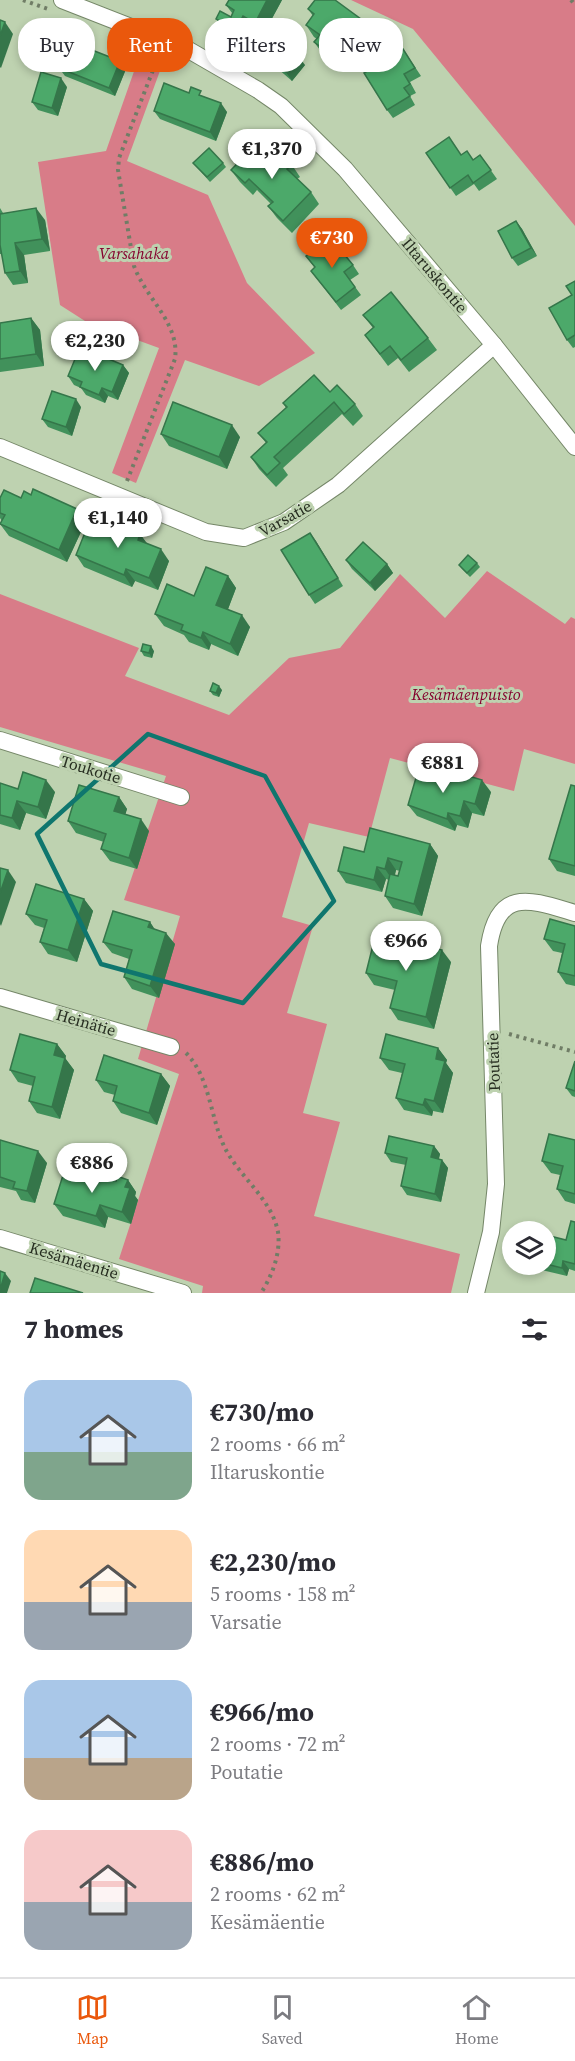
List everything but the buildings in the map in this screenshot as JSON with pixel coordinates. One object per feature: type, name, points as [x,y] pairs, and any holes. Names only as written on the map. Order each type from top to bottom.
[{"type":"street","name":"Iltaruskontie","points":[[58,6],[188,49],[258,90],[280,106],[345,169],[494,345],[575,447]]},
{"type":"street","name":"Varsatie","points":[[0,447],[225,537],[244,538],[263,533],[308,508],[338,485],[494,345]]},
{"type":"street","name":"Toukotie","points":[[0,740],[181,797]]},
{"type":"street","name":"Poutatie","points":[[476,1293],[495,1208],[489,946],[495,921],[501,910],[511,902],[522,900],[575,913]]},
{"type":"street","name":"Heinätie","points":[[0,998],[171,1047]]},
{"type":"street","name":"Kesämäentie","points":[[0,1238],[183,1293]]},
{"type":"path","points":[[23,0],[58,6]]},
{"type":"path","points":[[571,0],[575,5]]},
{"type":"path","points":[[121,496],[175,359],[177,348],[173,330],[139,280],[134,266],[118,170],[122,146],[152,72]]},
{"type":"path","points":[[492,1029],[575,1052]]},
{"type":"path","points":[[171,1047],[186,1053],[196,1063],[219,1134],[228,1153],[274,1218],[278,1244],[271,1274],[261,1293]]},
{"type":"highlighted area","points":[[148,734],[265,776],[334,901],[243,1003],[101,964],[37,834]]},
{"type":"green space","points":[[351,0],[575,0],[575,226],[413,29],[403,24],[403,18],[389,18]]},
{"type":"green space","name":"Varsahaka","points":[[134,72],[160,72],[127,161],[208,195],[247,283],[315,353],[259,386],[185,360],[136,483],[112,473],[159,348],[85,321],[60,305],[38,162],[106,151]]},
{"type":"green space","name":"Kesämäenpuisto","points":[[487,571],[565,624],[571,617],[575,619],[575,764],[524,749],[514,791],[390,758],[369,837],[309,823],[282,917],[313,926],[287,1013],[327,1024],[303,1113],[340,1122],[314,1216],[460,1254],[451,1293],[202,1293],[203,1286],[119,1259],[179,1074],[138,1059],[180,916],[124,900],[166,776],[0,727],[0,594],[139,648],[125,676],[229,715],[289,658],[340,648],[400,574],[445,618]]}]
